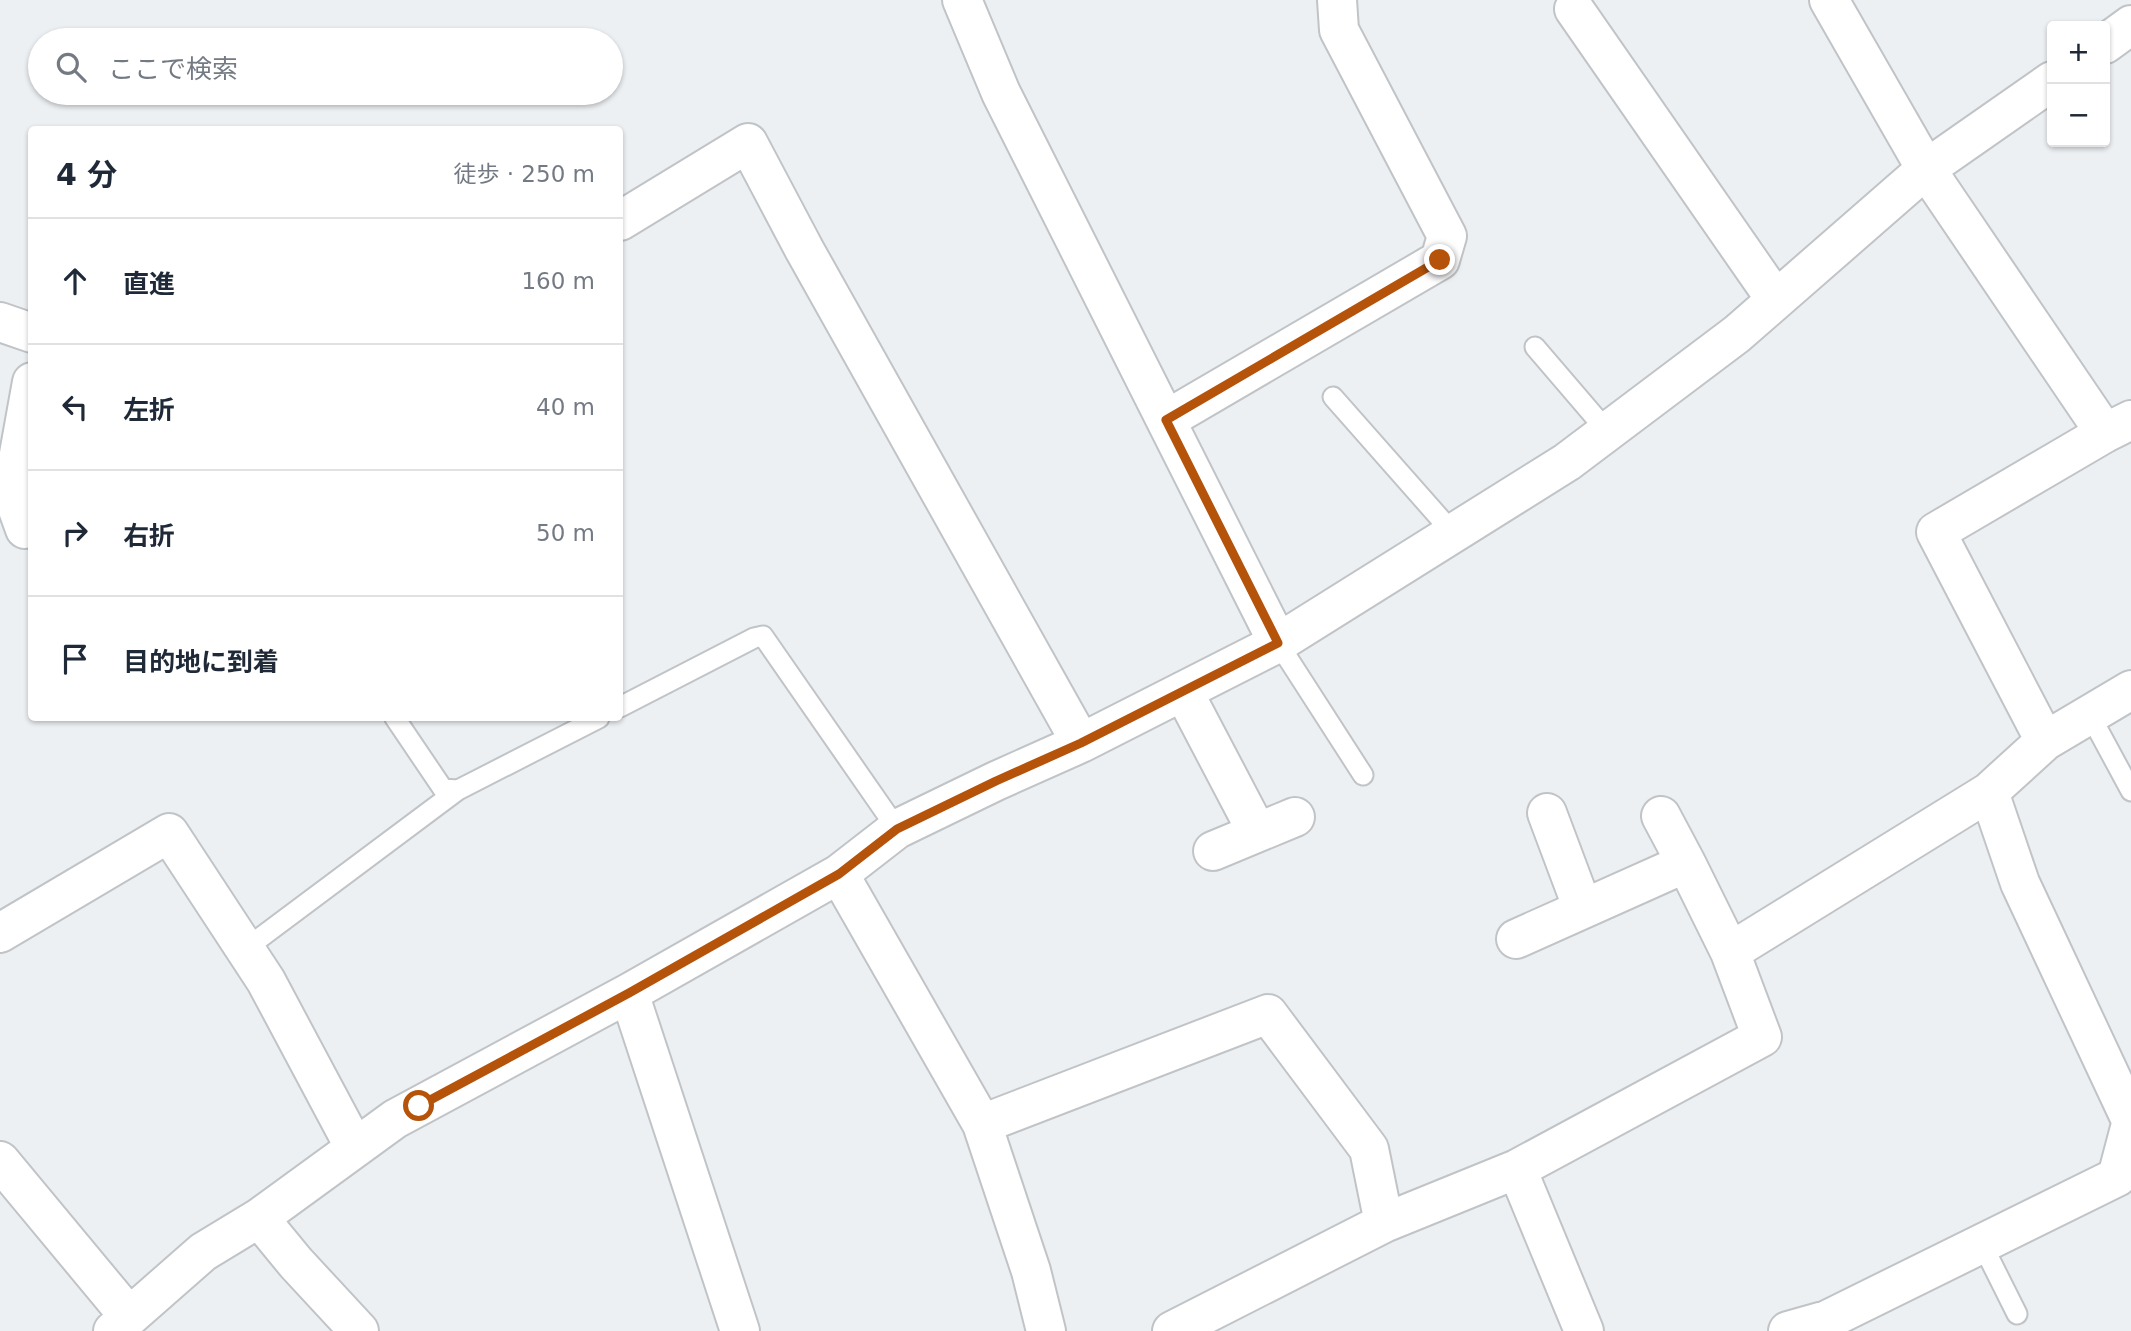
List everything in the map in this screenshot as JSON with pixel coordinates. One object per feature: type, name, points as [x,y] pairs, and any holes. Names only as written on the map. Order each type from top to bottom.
[{"type":"street","points":[[962,0],[1002,93],[1278,643]]},
{"type":"street","points":[[1166,420],[1440,260],[1447,236],[1339,30],[1337,0]]},
{"type":"street","points":[[1829,0],[1926,169],[2118,427],[1936,532],[2045,741]]},
{"type":"street","points":[[2126,0],[2131,8]]},
{"type":"street","points":[[1570,11],[1776,300]]},
{"type":"street","points":[[2110,40],[2131,25]]},
{"type":"street","points":[[0,1161],[120,1323],[202,1252],[259,1218],[395,1119],[629,993],[839,874],[897,829],[1081,743],[1278,643],[1567,462],[1737,334],[1926,169],[2048,84]]},
{"type":"street","points":[[623,219],[748,143],[810,261],[1081,743]]},
{"type":"street","points":[[0,323],[28,332]]},
{"type":"street","points":[[19,533],[12,493],[28,404]]},
{"type":"street","points":[[1730,951],[1989,792],[2045,741],[2131,690]]},
{"type":"street","points":[[1183,691],[1257,832]]},
{"type":"street","points":[[1788,1331],[1827,1320],[2117,1177],[2131,1122],[2020,883],[1989,792]]},
{"type":"street","points":[[1547,813],[1583,909]]},
{"type":"street","points":[[1172,1331],[1384,1223],[1517,1169],[1762,1037],[1730,951],[1661,816]]},
{"type":"street","points":[[1213,851],[1295,817]]},
{"type":"street","points":[[0,933],[169,834],[266,981],[355,1148]]},
{"type":"street","points":[[1516,939],[1686,863]]},
{"type":"street","points":[[839,874],[982,1124],[1031,1271],[1046,1331]]},
{"type":"street","points":[[629,993],[740,1331]]},
{"type":"street","points":[[982,1124],[1268,1014],[1369,1149],[1384,1223]]},
{"type":"street","points":[[1517,1169],[1584,1331]]},
{"type":"street","points":[[259,1218],[296,1263],[359,1331]]},
{"type":"lane","points":[[1535,347],[1608,431]]},
{"type":"lane","points":[[1333,397],[1453,533]]},
{"type":"lane","points":[[623,705],[754,638],[764,636],[897,829]]},
{"type":"lane","points":[[1278,643],[1363,775]]},
{"type":"lane","points":[[2090,715],[2131,791]]},
{"type":"lane","points":[[397,721],[443,789],[458,790]]},
{"type":"lane","points":[[245,949],[458,790],[593,721]]},
{"type":"lane","points":[[1982,1244],[2017,1314]]},
{"type":"route","points":[[419,1106],[629,993],[839,874],[897,829],[1081,743],[1278,643],[1166,420],[1440,260]]}]
